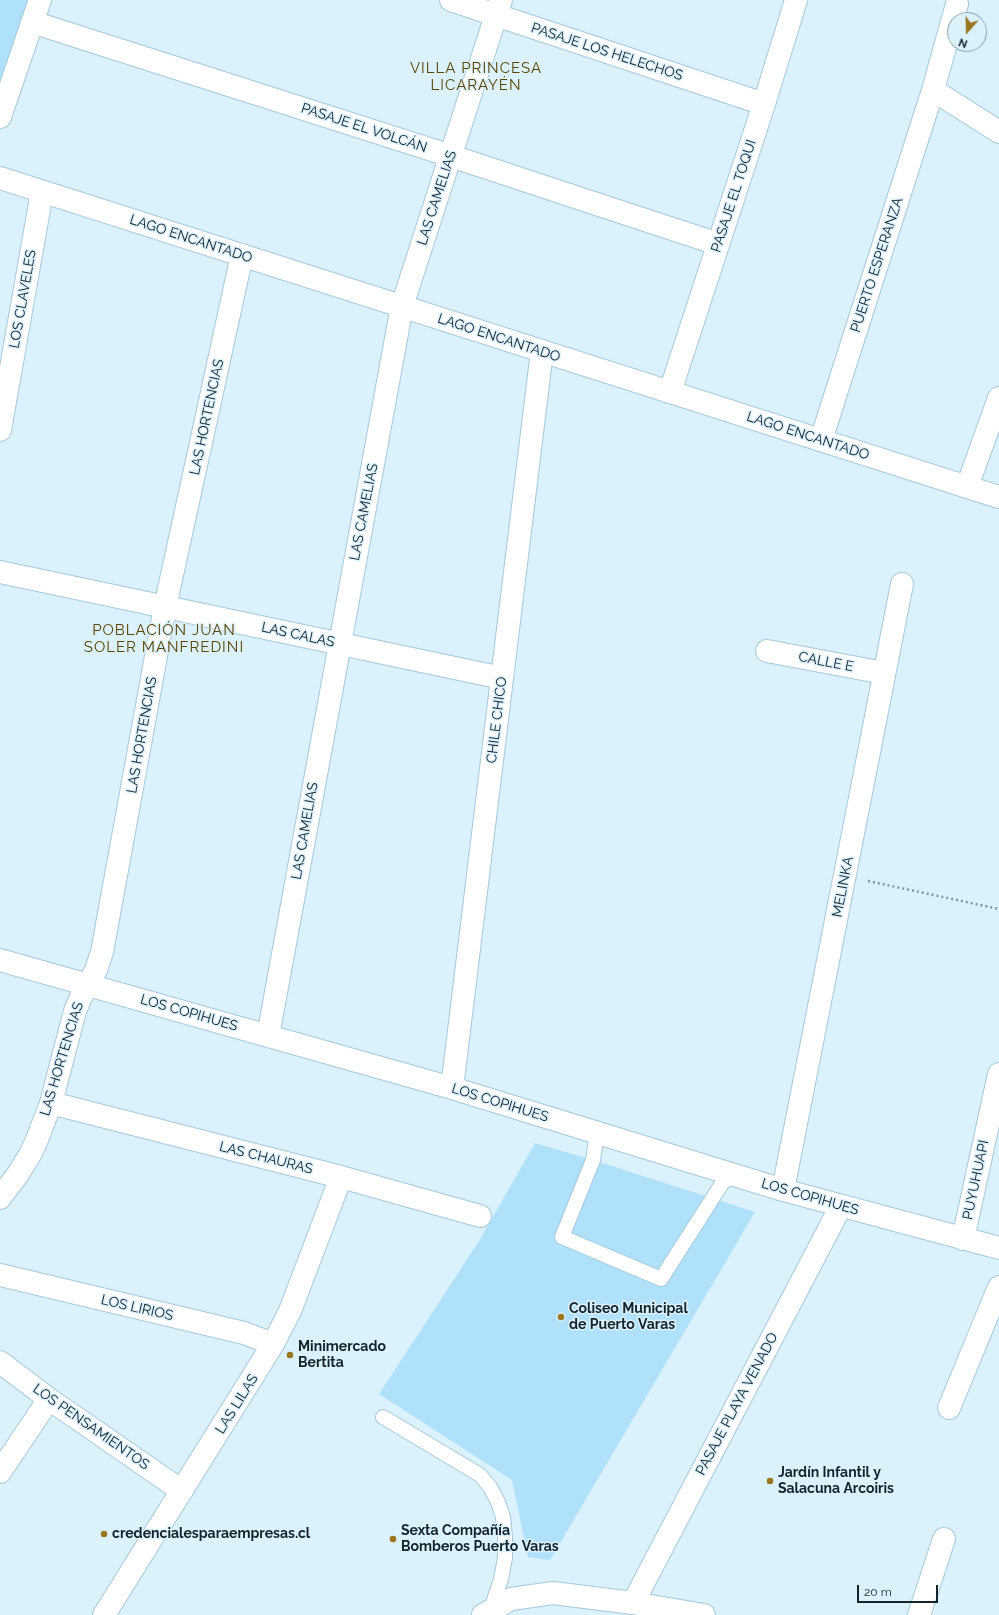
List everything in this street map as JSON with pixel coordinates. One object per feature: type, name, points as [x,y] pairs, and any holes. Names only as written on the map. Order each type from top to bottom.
[{"type":"street","points":[[0,117],[40,0]]},
{"type":"street","name":"PASAJE LOS HELECHOS","points":[[451,0],[499,8],[764,104]]},
{"type":"street","name":"PASAJE EL TOQUI","points":[[670,392],[764,104],[796,0]]},
{"type":"street","name":"PUERTO ESPERANZA","points":[[821,440],[933,90],[957,4]]},
{"type":"street","name":"LAS CAMELIAS","points":[[268,1036],[402,306],[499,8]]},
{"type":"street","name":"PASAJE EL VOLCÁN","points":[[32,22],[451,156],[718,244]]},
{"type":"street","points":[[933,90],[999,132]]},
{"type":"street","name":"LAGO ENCANTADO","points":[[0,178],[999,497]]},
{"type":"street","name":"LOS CLAVELES","points":[[0,430],[5,371],[42,192]]},
{"type":"street","name":"LAS HORTENCIAS","points":[[0,1198],[18,1174],[31,1152],[51,1103],[75,1012],[96,970],[102,952],[165,607],[242,255]]},
{"type":"street","name":"CHILE CHICO","points":[[452,1088],[542,351]]},
{"type":"street","points":[[967,487],[999,398]]},
{"type":"street","name":"LAS CALAS","points":[[0,572],[502,678]]},
{"type":"street","name":"MELINKA","points":[[783,1190],[902,584]]},
{"type":"street","name":"CALLE E","points":[[767,651],[884,673]]},
{"type":"street","name":"LOS COPIHUES","points":[[0,960],[452,1088],[783,1190],[999,1248]]},
{"type":"street","name":"PUYUHUAPI","points":[[963,1238],[999,1074]]},
{"type":"street","name":"LAS CHAURAS","points":[[51,1103],[340,1177],[480,1216]]},
{"type":"street","name":"LAS LILAS","points":[[104,1615],[274,1344],[290,1311],[340,1177]]},
{"type":"street","name":"PASAJE PLAYA VENADO","points":[[633,1603],[842,1206]]},
{"type":"street","name":"LOS LIRIOS","points":[[0,1275],[244,1333],[274,1344]]},
{"type":"street","points":[[949,1408],[999,1287]]},
{"type":"street","name":"LOS PENSAMIENTOS","points":[[0,1362],[49,1399],[182,1491]]},
{"type":"street","points":[[0,1472],[49,1399]]},
{"type":"street","points":[[920,1615],[944,1539]]},
{"type":"street","points":[[487,1612],[511,1599],[553,1593],[633,1603],[704,1615]]},
{"type":"lane","points":[[597,1133],[593,1160],[562,1237],[660,1279],[722,1182],[734,1175]]},
{"type":"lane","points":[[383,1417],[480,1475],[490,1487],[498,1502],[503,1517],[505,1558],[501,1579],[487,1612]]},
{"type":"path","points":[[845,876],[999,909]]},
{"type":"shaded area","points":[[0,0],[30,0],[0,86]]},
{"type":"shaded area","name":"Coliseo Municipal de Puerto Varas","points":[[535,1143],[755,1212],[550,1560],[528,1557],[512,1480],[379,1394],[479,1241]]},
{"type":"place","name":"Coliseo Municipal de Puerto Varas","points":[[561,1317]]},
{"type":"place","name":"Minimercado Bertita","points":[[290,1355]]},
{"type":"place","name":"Jardín Infantil y Salacuna Arcoiris","points":[[770,1481]]},
{"type":"place","name":"credencialesparaempresas.cl","points":[[104,1534]]},
{"type":"place","name":"Sexta Compañía Bomberos Puerto Varas","points":[[393,1539]]},
{"type":"district","name":"VILLA PRINCESA LICARAYÉN","points":[[476,76]]},
{"type":"district","name":"POBLACIÓN JUAN SOLER MANFREDINI","points":[[164,638]]}]
